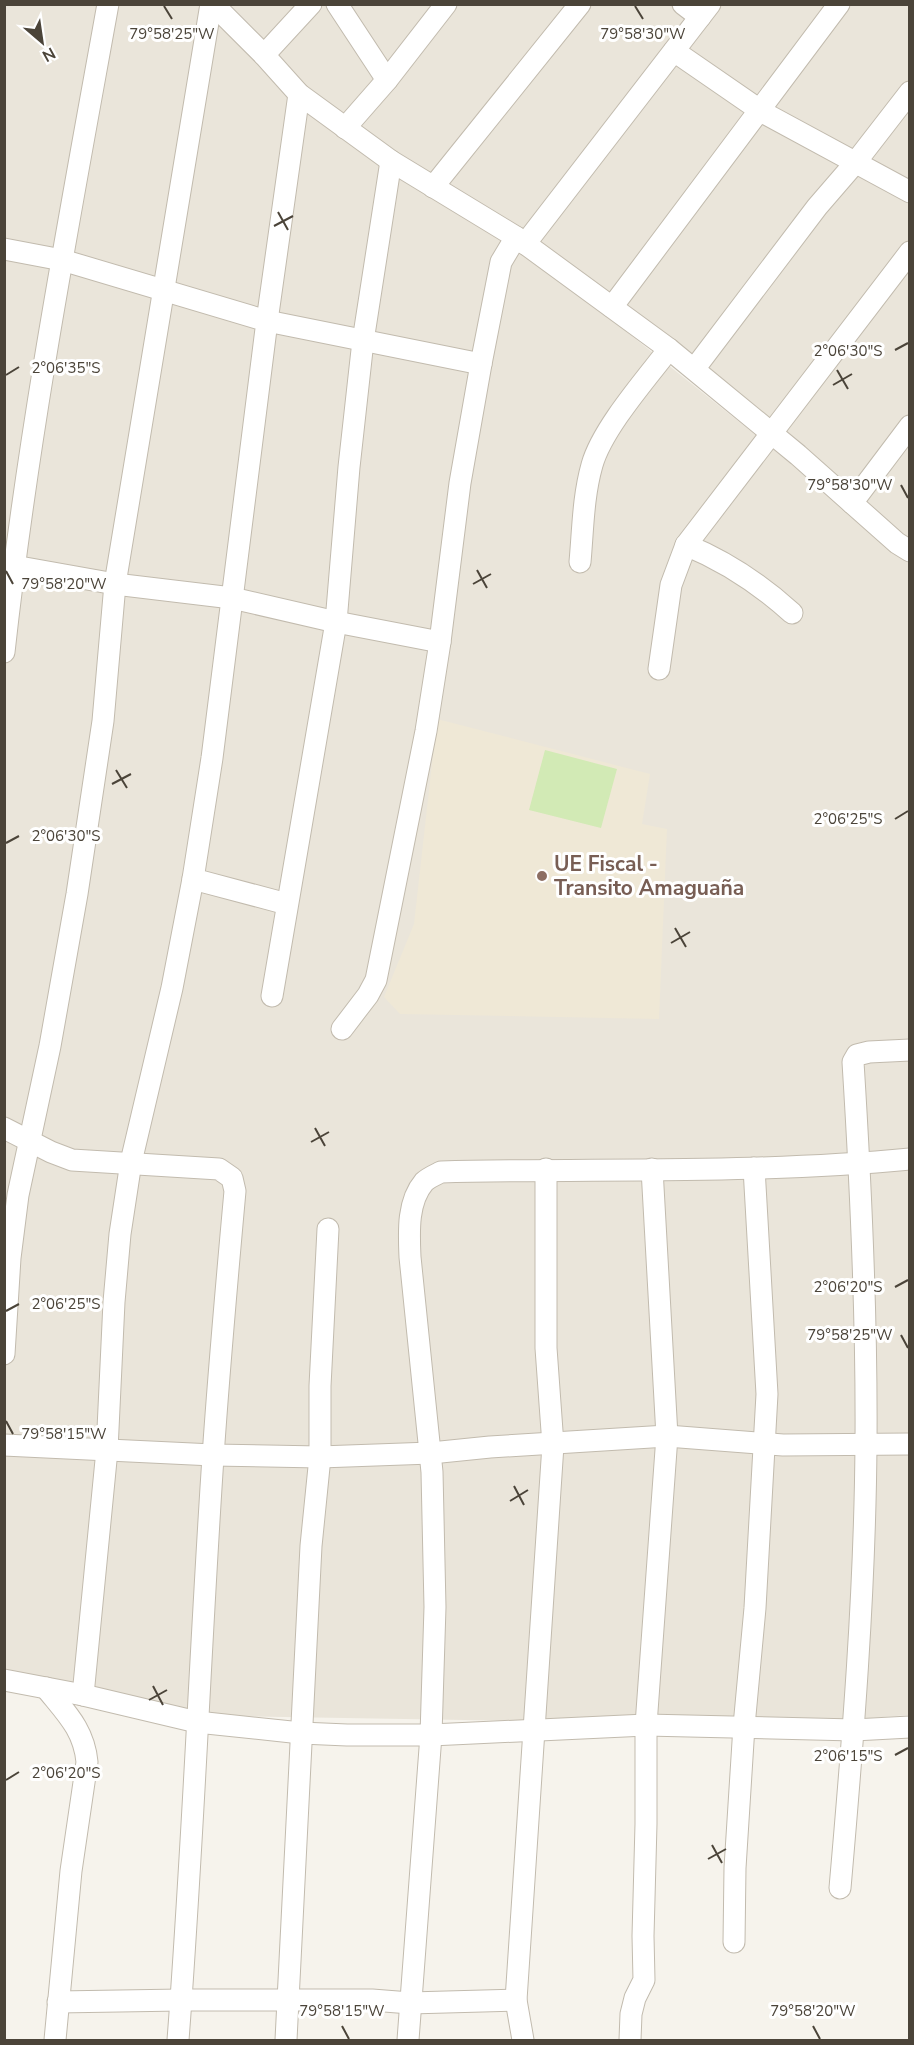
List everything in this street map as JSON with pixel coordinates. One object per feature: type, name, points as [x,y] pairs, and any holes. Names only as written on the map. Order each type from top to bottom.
[{"type":"street","points":[[4,652],[30,444],[108,4]]},
{"type":"street","points":[[212,4],[264,55],[299,94],[392,161],[521,240],[695,368],[909,552]]},
{"type":"street","points":[[4,1354],[10,1258],[18,1194],[50,1046],[77,894],[103,721],[115,584],[162,291],[212,4]]},
{"type":"street","points":[[264,55],[310,4]]},
{"type":"street","points":[[337,4],[387,81]]},
{"type":"street","points":[[345,128],[387,81],[446,4]]},
{"type":"street","points":[[433,187],[580,4]]},
{"type":"street","points":[[342,1029],[368,995],[376,980],[426,731],[460,483],[501,262],[705,11],[683,4]]},
{"type":"street","points":[[612,307],[840,4]]},
{"type":"street","points":[[674,51],[759,110],[909,192]]},
{"type":"street","points":[[695,368],[817,207],[855,163],[909,92]]},
{"type":"street","points":[[83,1695],[107,1450],[114,1302],[120,1234],[130,1162],[172,988],[193,879],[212,758],[267,321],[299,94]]},
{"type":"street","points":[[272,996],[336,622],[349,467],[363,341],[392,161]]},
{"type":"street","points":[[4,249],[62,260],[267,321],[481,364]]},
{"type":"street","points":[[659,669],[671,585],[686,545],[909,252]]},
{"type":"street","points":[[580,562],[582,514],[592,463],[611,427],[669,349]]},
{"type":"street","points":[[852,503],[909,426]]},
{"type":"street","points":[[686,545],[712,556],[773,596],[792,613]]},
{"type":"street","points":[[14,566],[115,584],[232,598],[336,622],[440,642]]},
{"type":"street","points":[[193,879],[287,904]]},
{"type":"street","points":[[840,1887],[854,1730],[862,1583],[866,1445],[865,1295],[853,1062],[857,1055],[869,1052],[909,1050]]},
{"type":"street","points":[[4,1128],[72,1160],[219,1169],[232,1178],[235,1191],[213,1455],[191,1866],[178,2040]]},
{"type":"street","points":[[408,2040],[431,1735],[435,1607],[431,1453],[410,1257],[409,1222],[418,1192],[425,1180],[441,1172],[754,1168],[859,1164],[909,1159]]},
{"type":"street","points":[[734,1942],[735,1868],[744,1726],[755,1608],[766,1383],[754,1168]]},
{"type":"street","points":[[523,2040],[516,2000],[553,1444],[546,1348],[546,1169]]},
{"type":"street","points":[[630,2040],[631,2014],[635,1998],[644,1980],[646,1725],[666,1436],[652,1169]]},
{"type":"street","points":[[286,2040],[311,1546],[320,1457],[320,1386],[328,1229]]},
{"type":"street","points":[[4,1445],[213,1455],[320,1457],[431,1453],[666,1436],[763,1444],[909,1444]]},
{"type":"street","points":[[4,1680],[83,1695],[197,1722],[301,1733],[431,1735],[646,1725],[854,1730],[909,1727]]},
{"type":"street","points":[[46,1688],[78,1728],[86,1744],[87,1762],[71,1871],[56,2040]]},
{"type":"street","points":[[58,2002],[372,2000],[410,2003],[516,2000]]},
{"type":"shaded area","points":[[206,4],[302,98],[517,244],[848,509],[909,555],[909,1715],[844,1720],[519,1721],[227,1716],[5,1675],[4,5]]},
{"type":"shaded area","points":[[217,5],[909,5],[909,549],[701,368],[333,112]]},
{"type":"shaded area","name":"UE Fiscal - Transito Amaguaña","points":[[437,719],[650,774],[642,824],[667,829],[659,1019],[400,1014],[384,997],[414,924]]},
{"type":"green space","points":[[545,750],[617,769],[601,828],[529,810]]},
{"type":"place","name":"UE Fiscal - Transito Amaguaña","points":[[542,876]]}]
